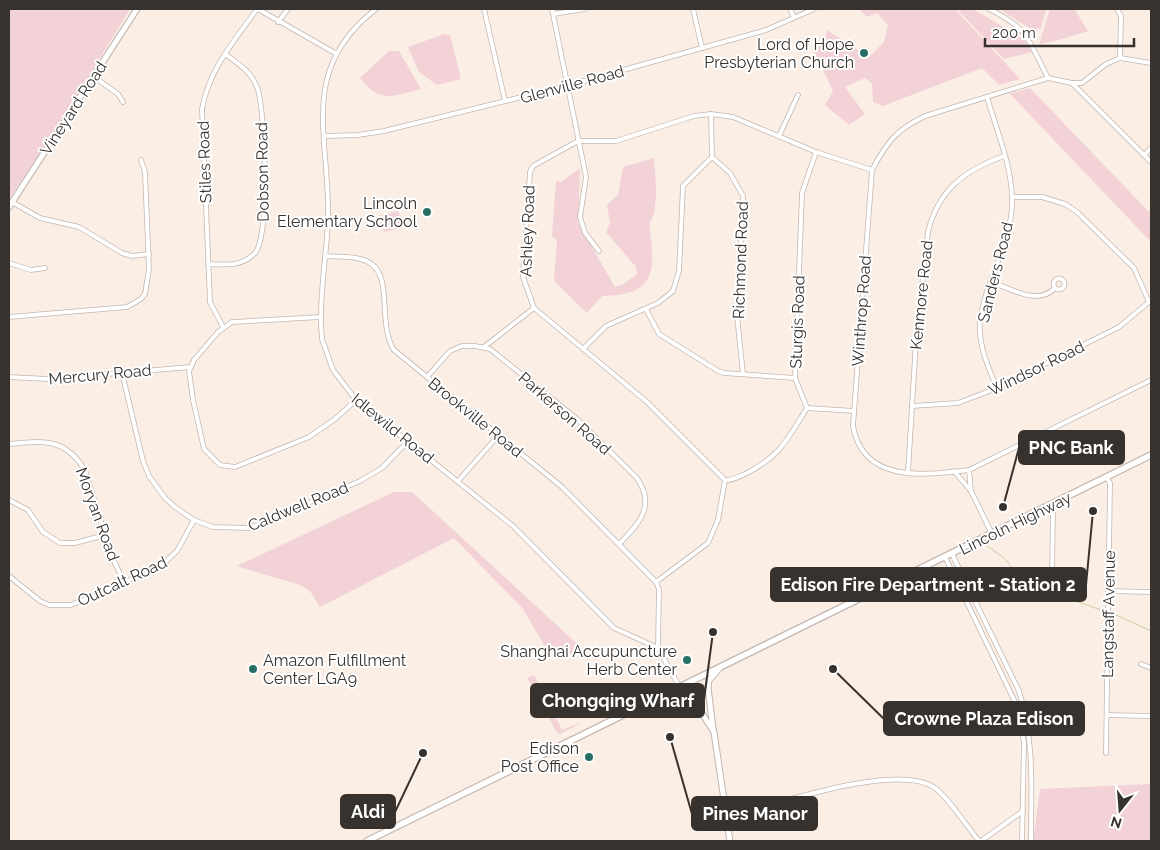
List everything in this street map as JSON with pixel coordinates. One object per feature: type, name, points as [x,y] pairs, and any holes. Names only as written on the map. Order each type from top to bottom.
[{"type":"main road","name":"Lincoln Highway","points":[[366,841],[721,665],[952,554],[1151,454]]},
{"type":"street","name":"Vineyard Road","points":[[10,204],[137,9]]},
{"type":"street","points":[[258,9],[335,53]]},
{"type":"street","name":"Stiles Road","points":[[223,327],[210,302],[202,109],[210,80],[225,54],[258,9]]},
{"type":"street","points":[[278,22],[288,9]]},
{"type":"street","name":"Idlewild Road","points":[[376,9],[353,28],[335,53],[325,78],[323,90],[328,222],[320,317],[322,340],[332,370],[356,400],[512,526],[614,628],[658,648]]},
{"type":"street","points":[[484,9],[505,101]]},
{"type":"street","points":[[552,9],[566,86],[586,177],[580,217],[585,233],[599,251]]},
{"type":"street","points":[[553,14],[585,9]]},
{"type":"street","points":[[693,9],[702,48]]},
{"type":"street","points":[[790,9],[794,18]]},
{"type":"street","name":"Glenville Road","points":[[324,136],[358,135],[384,131],[566,86],[766,30],[814,9]]},
{"type":"street","points":[[989,9],[1013,23],[1026,35],[1038,53],[1048,78]]},
{"type":"street","points":[[1117,9],[1121,16],[1120,58]]},
{"type":"street","name":"Dobson Road","points":[[208,264],[235,265],[256,252],[263,229],[265,204],[259,91],[249,74],[225,54]]},
{"type":"street","points":[[1072,83],[1082,83],[1106,64],[1120,58],[1151,63]]},
{"type":"street","points":[[94,77],[118,94],[123,102]]},
{"type":"street","name":"Winthrop Road","points":[[1072,83],[1048,78],[925,116],[910,123],[890,139],[872,170],[854,411],[854,436],[862,451],[875,464],[888,470],[908,472],[954,472],[969,470],[1151,380]]},
{"type":"street","points":[[1072,83],[1151,162]]},
{"type":"street","points":[[779,136],[798,95]]},
{"type":"street","name":"Sanders Road","points":[[987,97],[1004,156],[1012,197],[1006,239],[985,300],[980,323],[985,358],[997,388]]},
{"type":"street","points":[[583,349],[606,326],[658,303],[672,291],[679,271],[683,186],[712,158],[711,114]]},
{"type":"street","name":"Ashley Road","points":[[534,308],[523,277],[530,172],[537,162],[578,142],[616,142],[686,119],[711,114],[733,117],[816,152],[872,170]]},
{"type":"street","points":[[1144,155],[1151,148]]},
{"type":"street","name":"Sturgis Road","points":[[807,408],[795,378],[802,193],[816,152]]},
{"type":"street","name":"Kenmore Road","points":[[908,472],[916,340],[928,232],[932,215],[952,186],[967,173],[1004,156]]},
{"type":"street","name":"Richmond Road","points":[[712,158],[737,181],[743,196],[737,316],[743,374]]},
{"type":"street","points":[[9,317],[127,307],[141,299],[145,294],[149,276],[149,254],[145,172],[141,160]]},
{"type":"street","points":[[1012,197],[1042,197],[1065,204],[1077,212],[1134,268],[1150,302]]},
{"type":"street","points":[[10,204],[40,218],[79,227],[122,253],[132,256],[149,254]]},
{"type":"street","name":"Brookville Road","points":[[325,256],[359,258],[376,268],[383,282],[384,321],[391,345],[498,436],[562,487],[656,582]]},
{"type":"street","points":[[9,263],[31,270],[45,268]]},
{"type":"street","points":[[992,282],[1031,296],[1041,296],[1050,293],[1055,288]]},
{"type":"street","name":"Windsor Road","points":[[912,406],[958,403],[997,388],[1119,327],[1150,302]]},
{"type":"street","points":[[427,377],[450,351],[462,346],[484,347],[534,308],[647,402],[725,480]]},
{"type":"street","points":[[646,309],[660,334],[718,371],[795,378]]},
{"type":"street","points":[[320,317],[232,322],[223,327],[189,371],[193,400],[204,449],[216,462],[227,467],[235,467],[309,437],[335,419],[356,400]]},
{"type":"street","name":"Parkerson Road","points":[[484,347],[578,419],[640,482],[645,496],[643,514],[639,523],[619,544]]},
{"type":"street","name":"Mercury Road","points":[[9,377],[47,379],[191,366]]},
{"type":"street","name":"Caldwell Road","points":[[122,373],[143,461],[149,476],[165,498],[194,520],[224,529],[249,528],[360,481],[382,468],[408,441]]},
{"type":"street","points":[[725,480],[744,474],[769,461],[781,450],[807,408],[854,411]]},
{"type":"street","points":[[458,481],[498,436]]},
{"type":"street","name":"Moryan Road","points":[[9,444],[45,441],[65,448],[73,454],[85,470],[105,535],[124,582]]},
{"type":"street","points":[[969,470],[971,491]]},
{"type":"street","points":[[954,472],[971,491],[992,534]]},
{"type":"street","name":"Langstaff Avenue","points":[[1106,477],[1110,483],[1106,753]]},
{"type":"street","points":[[714,732],[697,706],[679,686],[658,648],[659,589],[656,582],[708,542],[718,520],[725,480]]},
{"type":"street","points":[[9,500],[28,510],[43,532],[60,543],[75,543],[105,535]]},
{"type":"street","points":[[1052,584],[1054,503]]},
{"type":"street","name":"Outcalt Road","points":[[9,576],[40,600],[60,606],[80,602],[118,587],[124,582],[160,567],[170,560],[194,520]]},
{"type":"street","points":[[952,554],[1019,691],[1026,715],[1031,740],[1031,841]]},
{"type":"street","points":[[945,557],[1016,704],[1024,742],[1022,841]]},
{"type":"street","points":[[1108,591],[1151,592]]},
{"type":"street","points":[[1141,664],[1151,668]]},
{"type":"street","points":[[721,665],[709,680],[708,687],[730,841]]},
{"type":"street","points":[[1107,715],[1151,716]]},
{"type":"street","points":[[727,817],[819,791],[904,779],[935,788],[980,841],[1023,811]]},
{"type":"shaded area","points":[[9,9],[130,9],[67,112],[9,199]]},
{"type":"shaded area","points":[[859,9],[955,9],[1020,79],[999,85],[982,68],[883,106],[873,102],[872,83],[865,78],[845,87],[865,114],[849,125],[825,105],[833,91],[814,51],[824,43],[827,30],[869,57],[884,42],[888,25],[877,13],[867,17]]},
{"type":"shaded area","points":[[957,9],[972,9],[985,16],[1023,39],[1032,52],[1004,59]]},
{"type":"shaded area","points":[[999,9],[1046,9],[1041,28],[1032,30]]},
{"type":"shaded area","points":[[1050,9],[1074,9],[1088,31],[1039,44]]},
{"type":"shaded area","points":[[444,34],[450,35],[461,79],[437,85],[419,72],[408,47]]},
{"type":"shaded area","points":[[389,51],[399,51],[421,89],[395,95],[381,95],[374,92],[360,78]]},
{"type":"shaded area","points":[[1030,88],[1151,214],[1151,242],[1010,94]]},
{"type":"shaded area","points":[[654,158],[656,199],[650,223],[652,263],[650,273],[640,287],[624,294],[602,296],[587,313],[554,281],[557,240],[552,236],[556,181],[561,182],[580,168],[578,223],[615,287],[624,284],[637,274],[636,267],[606,232],[610,223],[607,205],[618,195],[623,167]]},
{"type":"shaded area","points":[[398,211],[403,227],[384,232],[379,216]]},
{"type":"shaded area","points":[[394,492],[412,492],[586,652],[577,655],[547,650],[523,609],[454,538],[320,607],[310,591],[300,585],[237,566]]},
{"type":"shaded area","points":[[534,675],[562,730],[579,724],[560,734],[556,731],[527,678]]},
{"type":"shaded area","points":[[1151,784],[1151,841],[1033,841],[1040,789]]},
{"type":"waterway","points":[[986,545],[1004,558],[1024,587],[1031,591],[1058,595],[1104,611]]},
{"type":"waterway","points":[[1114,614],[1151,631]]},
{"type":"place","name":"Lord of Hope Presbyterian Church","points":[[864,53]]},
{"type":"place","name":"Lincoln Elementary School","points":[[427,212]]},
{"type":"place","name":"PNC Bank","points":[[1003,507]]},
{"type":"place","name":"Edison Fire Department - Station 2","points":[[1093,511]]},
{"type":"place","name":"Chongqing Wharf","points":[[713,632]]},
{"type":"place","name":"Shanghai Accupuncture Herb Center","points":[[687,660]]},
{"type":"place","name":"Amazon Fulfillment Center LGA9","points":[[253,669]]},
{"type":"place","name":"Crowne Plaza Edison","points":[[833,669]]},
{"type":"place","name":"Pines Manor","points":[[670,737]]},
{"type":"place","name":"Aldi","points":[[423,753]]},
{"type":"place","name":"Edison Post Office","points":[[589,757]]}]
